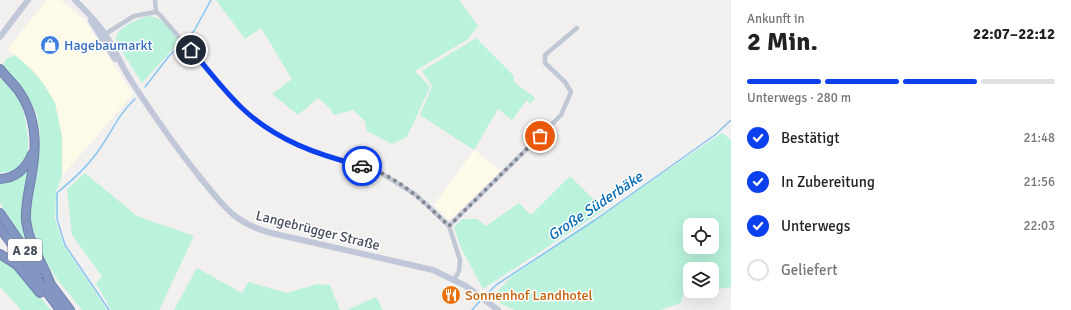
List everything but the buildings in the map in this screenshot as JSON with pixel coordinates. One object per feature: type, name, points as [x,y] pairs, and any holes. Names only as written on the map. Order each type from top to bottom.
[{"type":"highway","points":[[1,72],[18,90],[27,107],[33,127],[33,166],[26,206],[26,219],[35,252],[51,285]]},
{"type":"highway","points":[[0,179],[13,176],[21,171],[29,162],[34,148]]},
{"type":"highway","name":"A 28","points":[[0,213],[70,310]]},
{"type":"highway","name":"A 28","points":[[0,228],[60,310]]},
{"type":"highway","points":[[0,254],[17,265],[41,294],[52,301]]},
{"type":"street","points":[[0,37],[28,0]]},
{"type":"street","name":"Langebrügger Straße","points":[[75,0],[83,8],[103,36],[157,121],[229,212],[246,224],[271,233],[417,265],[454,280],[478,294],[498,310]]},
{"type":"street","points":[[155,0],[156,12],[237,103],[261,124],[287,140],[309,150],[367,167],[387,176],[416,195],[449,226],[460,260],[459,271],[454,280]]},
{"type":"street","points":[[103,36],[134,16],[156,12]]},
{"type":"street","points":[[449,226],[562,115],[571,92],[566,82],[545,63],[544,59],[545,55],[576,28]]},
{"type":"shaded area","points":[[47,0],[61,0],[84,19],[133,94],[62,176],[62,137],[55,103],[15,55],[7,49]]},
{"type":"shaded area","points":[[474,150],[501,171],[449,220],[434,205]]},
{"type":"green space","points":[[216,0],[459,0],[478,26],[468,39],[415,71],[430,87],[407,137],[392,144],[367,131],[365,121],[353,110],[334,115],[329,107],[318,98],[298,115],[272,94],[292,79],[261,28],[245,39]]},
{"type":"green space","points":[[148,16],[158,18],[162,21],[180,41],[142,83],[116,42],[116,36],[126,26]]},
{"type":"green space","points":[[476,38],[514,76],[513,81],[535,98],[530,104],[527,100],[512,120],[498,109],[474,150],[420,115],[432,86],[422,71]]},
{"type":"green space","points":[[15,55],[33,71],[45,86],[55,103],[62,137],[62,176],[56,192],[55,219],[64,246],[107,310],[82,310],[57,279],[41,253],[30,221],[40,134],[37,115],[25,91],[3,65],[6,59]]},
{"type":"green space","points":[[0,78],[11,86],[19,98],[26,123],[28,144],[25,161],[21,167],[0,173]]},
{"type":"green space","points":[[722,133],[731,140],[731,287],[719,289],[719,262],[683,262],[683,293],[681,303],[660,310],[515,310],[492,297],[512,276]]},
{"type":"green space","points":[[31,163],[26,184],[24,206],[26,237],[29,248],[0,203],[0,182]]},
{"type":"green space","points":[[85,173],[137,216],[194,236],[159,310],[111,310],[96,283],[102,276],[72,235],[67,189]]},
{"type":"green space","points":[[570,176],[604,210],[483,289],[461,248],[454,227],[462,219],[477,219],[486,226],[519,203],[531,215]]},
{"type":"green space","points":[[0,259],[22,275],[51,310],[21,310],[0,287]]},
{"type":"green space","points":[[197,268],[242,293],[248,282],[287,293],[317,284],[330,285],[340,310],[174,310]]},
{"type":"green space","points":[[376,297],[383,310],[347,310]]},
{"type":"waterway","points":[[187,38],[194,31],[211,0]]},
{"type":"waterway","points":[[145,87],[169,56],[182,43]]},
{"type":"waterway","points":[[109,310],[65,245],[57,219],[57,193],[78,175],[92,159],[124,111],[135,99]]},
{"type":"waterway","name":"Große Süderbäke","points":[[484,297],[496,285],[595,220],[715,135],[731,120]]},
{"type":"waterway","name":"Große Süderbäke","points":[[472,310],[482,299]]},
{"type":"way so far","points":[[362,166],[387,176],[416,195],[449,226],[540,136]]},
{"type":"place","name":"Hagebaumarkt","points":[[50,45]]},
{"type":"place","name":"Sonnenhof Landhotel","points":[[451,295]]},
{"type":"route","points":[[191,50],[221,86],[242,108],[274,133],[309,150],[330,158],[362,166]]}]
